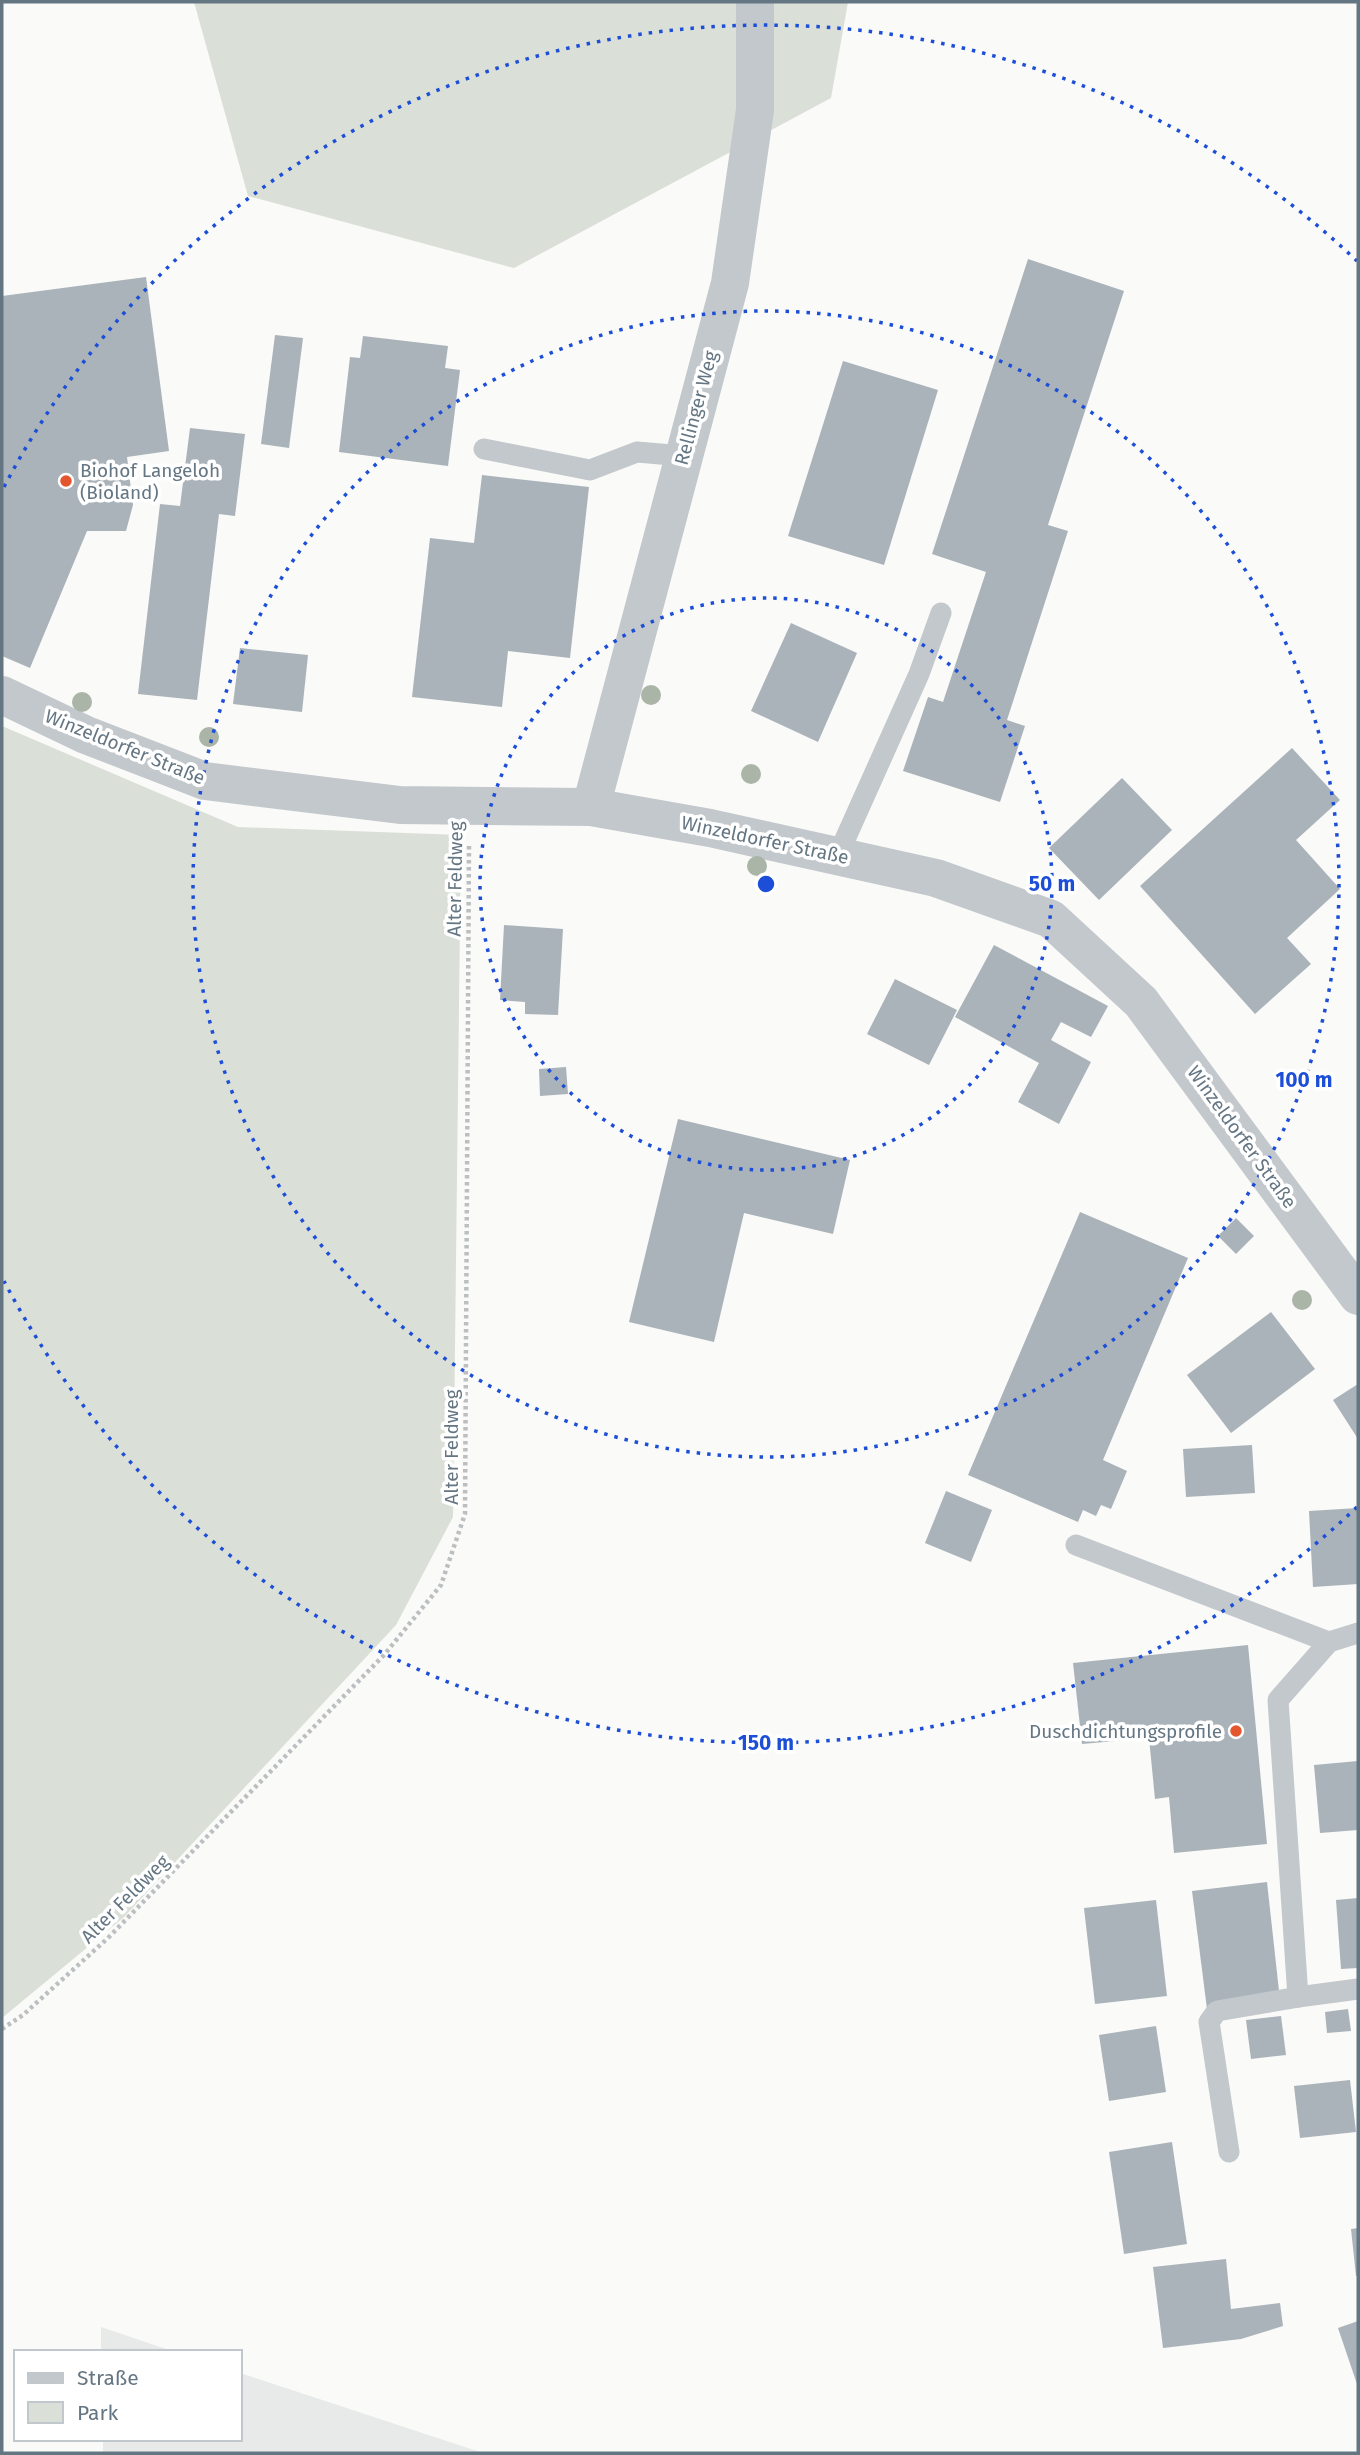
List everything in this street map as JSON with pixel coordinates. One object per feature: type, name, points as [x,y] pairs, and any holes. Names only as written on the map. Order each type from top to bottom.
[{"type":"street","name":"Rellinger Weg","points":[[591,807],[730,283],[755,110],[755,2]]},
{"type":"street","name":"Winzeldorfer Straße","points":[[2,695],[86,735],[205,781],[400,805],[591,807],[710,828],[936,878],[1051,919],[1142,1002],[1358,1296]]},
{"type":"lane","points":[[484,449],[590,470],[637,453],[684,456]]},
{"type":"lane","points":[[838,855],[919,674],[941,612]]},
{"type":"lane","points":[[1076,1545],[1329,1642]]},
{"type":"lane","points":[[1299,1997],[1278,1700],[1329,1642],[1358,1633]]},
{"type":"lane","points":[[1229,2152],[1209,2022],[1217,2011],[1358,1989]]},
{"type":"path","name":"Alter Feldweg","points":[[2,2029],[23,2015],[108,1938],[384,1655],[441,1585],[465,1514],[470,804]]},
{"type":"shaded area","points":[[101,2327],[169,2350],[101,2350]]},
{"type":"shaded area","points":[[242,2374],[483,2453],[103,2453],[103,2441],[242,2441]]},
{"type":"green space","points":[[194,2],[848,2],[831,98],[514,268],[248,196]]},
{"type":"green space","points":[[2,726],[238,827],[461,835],[453,1517],[396,1625],[124,1917],[2,2018]]},
{"type":"building","points":[[1028,259],[1124,291],[1048,525],[1068,531],[1007,720],[1025,726],[1000,802],[903,771],[928,697],[943,702],[986,572],[932,554]]},
{"type":"building","name":"Biohof Langeloh (Bioland)","points":[[146,277],[169,451],[127,457],[133,505],[126,531],[87,531],[30,668],[2,656],[2,296]]},
{"type":"building","points":[[275,335],[303,338],[289,448],[261,444]]},
{"type":"building","points":[[363,336],[448,346],[445,368],[460,370],[448,466],[339,452],[350,357],[360,358]]},
{"type":"building","points":[[843,361],[938,390],[884,565],[788,536]]},
{"type":"building","points":[[190,428],[245,434],[235,516],[219,514],[197,700],[138,694],[160,504],[180,506]]},
{"type":"building","points":[[482,475],[589,487],[570,658],[508,651],[502,707],[412,697],[430,538],[474,543]]},
{"type":"building","points":[[791,623],[857,653],[818,742],[751,711]]},
{"type":"building","points":[[240,648],[308,655],[302,712],[233,704]]},
{"type":"building","points":[[1292,748],[1340,800],[1296,840],[1340,889],[1287,938],[1311,964],[1255,1014],[1140,886]]},
{"type":"building","points":[[1122,778],[1172,830],[1099,900],[1049,848]]},
{"type":"building","points":[[504,925],[563,929],[558,1015],[525,1014],[525,1002],[500,1000]]},
{"type":"building","points":[[994,945],[1108,1006],[1091,1037],[1061,1022],[1051,1040],[1091,1062],[1059,1124],[1018,1102],[1039,1063],[955,1017]]},
{"type":"building","points":[[895,979],[957,1010],[929,1065],[867,1034]]},
{"type":"building","points":[[566,1067],[568,1094],[540,1096],[539,1069]]},
{"type":"building","points":[[678,1119],[850,1160],[833,1234],[744,1213],[714,1342],[629,1322]]},
{"type":"building","points":[[1080,1212],[1188,1258],[1103,1460],[1127,1471],[1111,1509],[1101,1505],[1096,1516],[1083,1510],[1078,1522],[968,1475]]},
{"type":"building","points":[[1236,1218],[1254,1236],[1236,1254],[1218,1236]]},
{"type":"building","points":[[1271,1312],[1315,1369],[1231,1433],[1187,1375]]},
{"type":"building","points":[[1358,1384],[1358,1439],[1333,1400]]},
{"type":"building","points":[[1252,1445],[1255,1493],[1186,1497],[1183,1449]]},
{"type":"building","points":[[946,1491],[992,1510],[971,1562],[925,1543]]},
{"type":"building","points":[[1358,1508],[1358,1584],[1313,1587],[1309,1511]]},
{"type":"building","points":[[1248,1645],[1267,1844],[1174,1853],[1169,1797],[1155,1799],[1149,1738],[1082,1744],[1073,1663]]},
{"type":"building","points":[[1358,1761],[1358,1830],[1320,1833],[1314,1765]]},
{"type":"building","points":[[1267,1882],[1280,2000],[1207,2009],[1192,1891]]},
{"type":"building","points":[[1358,1898],[1358,1968],[1341,1969],[1336,1900]]},
{"type":"building","points":[[1156,1900],[1167,1996],[1095,2004],[1084,1908]]},
{"type":"building","points":[[1348,2009],[1351,2031],[1327,2033],[1325,2012]]},
{"type":"building","points":[[1281,2016],[1286,2055],[1251,2059],[1246,2020]]},
{"type":"building","points":[[1156,2026],[1166,2092],[1109,2101],[1099,2035]]},
{"type":"building","points":[[1350,2080],[1356,2132],[1300,2138],[1294,2086]]},
{"type":"building","points":[[1172,2142],[1187,2244],[1124,2254],[1109,2152]]},
{"type":"building","points":[[1358,2228],[1358,2276],[1356,2276],[1351,2229]]},
{"type":"building","points":[[1226,2259],[1231,2309],[1280,2303],[1283,2326],[1241,2339],[1163,2348],[1153,2267]]},
{"type":"building","points":[[1358,2321],[1358,2387],[1338,2328]]},
{"type":"place","name":"Biohof Langeloh (Bioland)","points":[[66,481]]},
{"type":"place","name":"Duschdichtungsprofile","points":[[1236,1731]]}]
